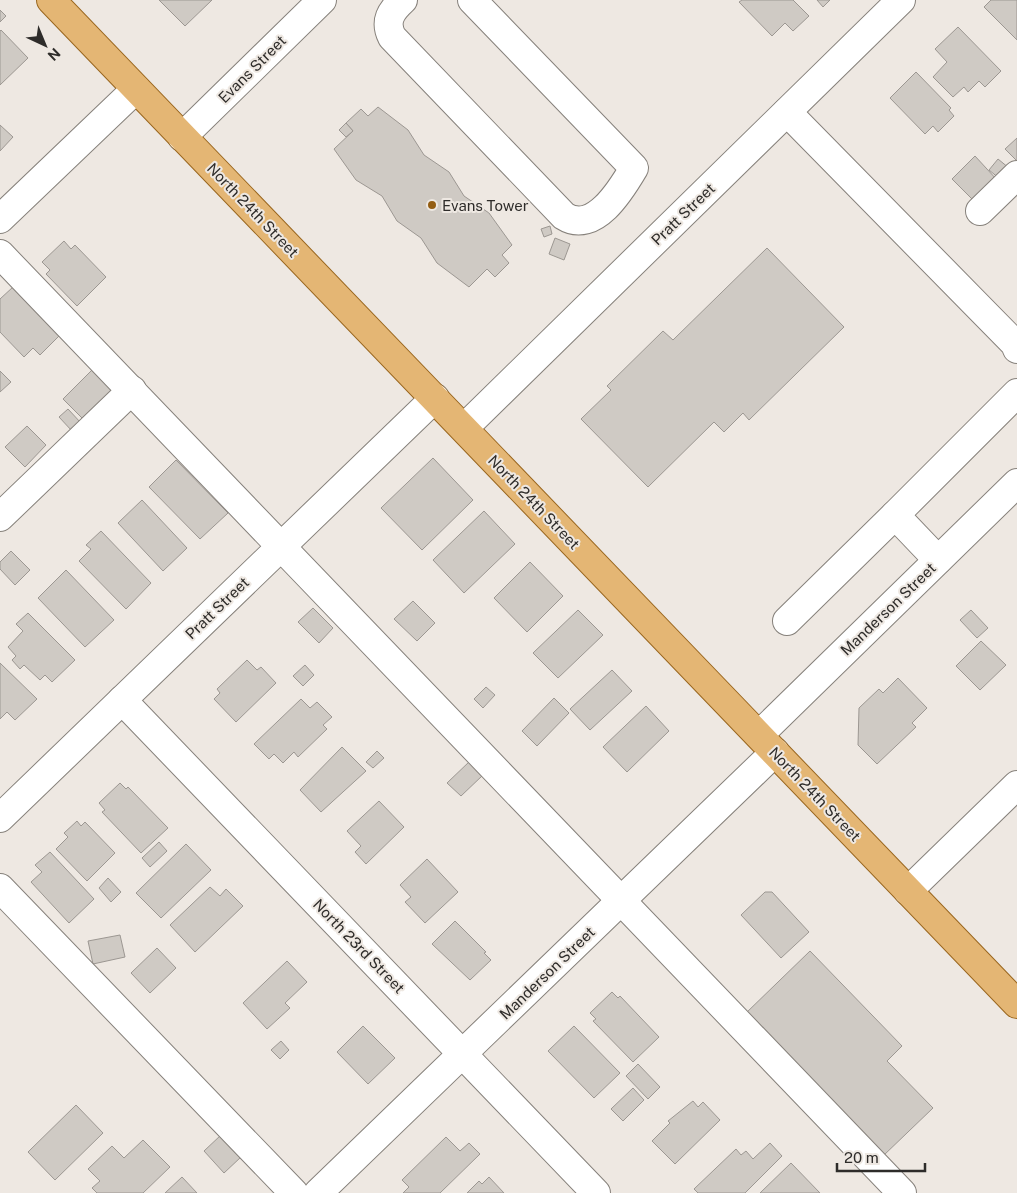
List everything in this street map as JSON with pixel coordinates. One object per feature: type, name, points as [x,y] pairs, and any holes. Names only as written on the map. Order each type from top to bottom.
[{"type":"main road","name":"North 24th Street","points":[[51,0],[1017,1004]]},
{"type":"street","name":"Evans Street","points":[[182,137],[322,0]]},
{"type":"street","points":[[403,0],[391,12],[388,25],[392,37],[564,216],[571,221],[585,221],[596,214],[615,196],[634,168],[472,0]]},
{"type":"street","name":"Pratt Street","points":[[464,428],[901,0]]},
{"type":"street","points":[[0,219],[136,89]]},
{"type":"street","points":[[787,112],[1016,344],[1017,349]]},
{"type":"street","points":[[980,210],[1017,175]]},
{"type":"street","points":[[0,254],[902,1193]]},
{"type":"street","points":[[0,517],[132,390]]},
{"type":"street","points":[[787,621],[1017,393]]},
{"type":"street","name":"Pratt Street","points":[[4,806],[122,700],[435,398]]},
{"type":"street","name":"Manderson Street","points":[[318,1193],[621,901],[938,560],[1017,483]]},
{"type":"street","points":[[895,515],[938,560]]},
{"type":"street","name":"North 23rd Street","points":[[122,700],[596,1193]]},
{"type":"street","points":[[908,891],[1017,785]]},
{"type":"street","points":[[0,888],[294,1193]]},
{"type":"building","points":[[159,0],[212,0],[185,26]]},
{"type":"building","points":[[742,0],[793,0],[809,16],[793,31],[785,23],[772,36],[739,2]]},
{"type":"building","points":[[817,0],[830,0],[823,7]]},
{"type":"building","points":[[991,0],[1017,0],[1017,40],[984,7]]},
{"type":"building","points":[[0,10],[6,16],[0,22]]},
{"type":"building","points":[[958,27],[1001,71],[985,87],[979,81],[968,92],[964,87],[953,97],[933,77],[947,62],[935,49]]},
{"type":"building","points":[[0,31],[28,58],[0,85]]},
{"type":"building","points":[[916,72],[951,108],[949,110],[954,116],[938,132],[933,126],[925,134],[890,98]]},
{"type":"building","name":"Evans Tower","points":[[378,107],[408,130],[424,155],[449,172],[464,196],[489,213],[512,245],[502,255],[509,263],[495,277],[487,269],[469,287],[437,263],[421,238],[397,221],[382,196],[356,180],[334,149],[353,131],[346,123],[361,109],[368,116]]},
{"type":"building","points":[[346,123],[353,131],[346,137],[339,130]]},
{"type":"building","points":[[0,125],[13,137],[0,151]]},
{"type":"building","points":[[1017,138],[1017,161],[1005,149]]},
{"type":"building","points":[[975,156],[998,181],[976,203],[952,179]]},
{"type":"building","points":[[998,159],[1009,168],[1000,179],[989,170]]},
{"type":"building","points":[[550,226],[552,234],[544,237],[541,229]]},
{"type":"building","points":[[555,238],[570,244],[564,260],[549,254]]},
{"type":"building","points":[[64,241],[71,249],[75,245],[106,277],[77,306],[46,274],[50,270],[42,262]]},
{"type":"building","points":[[767,248],[844,327],[749,420],[743,413],[724,432],[714,422],[648,487],[581,419],[611,390],[607,386],[663,331],[673,340]]},
{"type":"building","points":[[13,287],[60,335],[40,355],[33,348],[24,357],[0,332],[0,299]]},
{"type":"building","points":[[92,370],[118,396],[89,425],[63,399]]},
{"type":"building","points":[[0,371],[11,382],[0,392]]},
{"type":"building","points":[[68,409],[81,423],[72,431],[59,417]]},
{"type":"building","points":[[27,426],[46,445],[25,467],[5,447]]},
{"type":"building","points":[[433,458],[473,500],[422,550],[381,508]]},
{"type":"building","points":[[176,460],[228,513],[200,539],[149,487]]},
{"type":"building","points":[[142,500],[187,548],[163,571],[118,523]]},
{"type":"building","points":[[484,511],[515,544],[464,593],[433,560]]},
{"type":"building","points":[[101,531],[151,583],[126,609],[79,561],[91,549],[86,545]]},
{"type":"building","points":[[11,551],[30,570],[15,585],[0,569],[0,562]]},
{"type":"building","points":[[530,562],[563,596],[527,632],[494,598]]},
{"type":"building","points":[[66,570],[114,620],[85,647],[38,598]]},
{"type":"building","points":[[413,601],[435,623],[417,641],[394,619]]},
{"type":"building","points":[[313,608],[333,628],[319,643],[298,622]]},
{"type":"building","points":[[578,610],[603,635],[558,678],[533,653]]},
{"type":"building","points":[[971,610],[988,628],[977,638],[960,620]]},
{"type":"building","points":[[28,613],[75,660],[52,682],[45,675],[40,680],[24,665],[20,669],[12,660],[16,656],[8,647],[23,631],[16,624]]},
{"type":"building","points":[[981,641],[1006,665],[980,690],[956,666]]},
{"type":"building","points":[[247,660],[257,670],[261,667],[276,683],[236,722],[214,699],[220,693],[217,689]]},
{"type":"building","points":[[0,663],[37,699],[15,720],[7,712],[0,719]]},
{"type":"building","points":[[305,665],[314,675],[303,686],[293,676]]},
{"type":"building","points":[[612,670],[632,691],[590,730],[570,709]]},
{"type":"building","points":[[898,678],[927,708],[912,723],[916,727],[877,764],[858,745],[859,708],[879,689],[883,693]]},
{"type":"building","points":[[486,687],[495,695],[483,708],[474,699]]},
{"type":"building","points":[[554,698],[569,713],[537,746],[522,731]]},
{"type":"building","points":[[301,699],[310,708],[317,702],[332,717],[323,725],[327,729],[298,757],[294,752],[283,763],[274,754],[269,759],[254,744]]},
{"type":"building","points":[[646,706],[669,731],[627,772],[603,747]]},
{"type":"building","points":[[342,747],[366,771],[321,812],[300,790]]},
{"type":"building","points":[[377,751],[384,758],[373,768],[366,762]]},
{"type":"building","points":[[470,761],[483,775],[461,796],[447,783]]},
{"type":"building","points":[[120,783],[126,789],[128,787],[168,828],[141,853],[102,812],[105,810],[99,803]]},
{"type":"building","points":[[379,801],[404,827],[366,864],[355,852],[361,846],[347,831]]},
{"type":"building","points":[[77,821],[81,826],[85,822],[115,853],[87,881],[56,849],[68,837],[64,833]]},
{"type":"building","points":[[159,842],[167,851],[150,867],[142,858]]},
{"type":"building","points":[[186,844],[211,870],[161,918],[136,893]]},
{"type":"building","points":[[50,852],[94,899],[69,923],[31,882],[42,872],[35,865]]},
{"type":"building","points":[[427,859],[458,892],[425,923],[405,902],[411,897],[400,885]]},
{"type":"building","points":[[108,878],[121,892],[111,902],[99,888]]},
{"type":"building","points":[[210,887],[220,896],[226,889],[243,906],[195,952],[170,925]]},
{"type":"building","points":[[765,892],[772,892],[809,932],[781,958],[741,915]]},
{"type":"building","points":[[455,921],[486,952],[484,953],[491,960],[470,980],[432,944]]},
{"type":"building","points":[[120,935],[125,957],[93,964],[88,941]]},
{"type":"building","points":[[157,948],[176,968],[150,993],[131,973]]},
{"type":"building","points":[[810,951],[902,1046],[887,1061],[933,1108],[883,1156],[745,1014]]},
{"type":"building","points":[[287,961],[307,982],[285,1003],[290,1008],[267,1029],[243,1003]]},
{"type":"building","points":[[612,992],[618,998],[620,996],[659,1037],[633,1062],[593,1021],[596,1019],[590,1013]]},
{"type":"building","points":[[363,1026],[395,1058],[368,1084],[337,1052]]},
{"type":"building","points":[[574,1026],[620,1073],[594,1098],[548,1051]]},
{"type":"building","points":[[281,1041],[289,1050],[280,1059],[271,1050]]},
{"type":"building","points":[[638,1064],[660,1087],[648,1099],[626,1076]]},
{"type":"building","points":[[633,1088],[644,1100],[623,1121],[611,1109]]},
{"type":"building","points":[[693,1101],[698,1107],[703,1102],[720,1120],[675,1164],[652,1141],[670,1123],[668,1121]]},
{"type":"building","points":[[76,1105],[103,1133],[55,1180],[28,1152]]},
{"type":"building","points":[[221,1135],[241,1157],[224,1173],[204,1151]]},
{"type":"building","points":[[446,1137],[460,1151],[469,1143],[480,1154],[440,1193],[403,1193],[409,1187],[402,1180]]},
{"type":"building","points":[[143,1140],[170,1167],[143,1193],[97,1193],[92,1188],[100,1181],[88,1169],[112,1146],[124,1158]]},
{"type":"building","points":[[770,1143],[782,1156],[745,1193],[698,1193],[694,1189],[736,1149],[741,1155],[746,1151],[753,1159]]},
{"type":"building","points":[[791,1163],[820,1193],[760,1193]]},
{"type":"building","points":[[182,1177],[197,1193],[165,1193]]},
{"type":"building","points":[[489,1177],[504,1193],[467,1193],[479,1181],[482,1184]]},
{"type":"place","name":"Evans Tower","points":[[432,205]]}]
